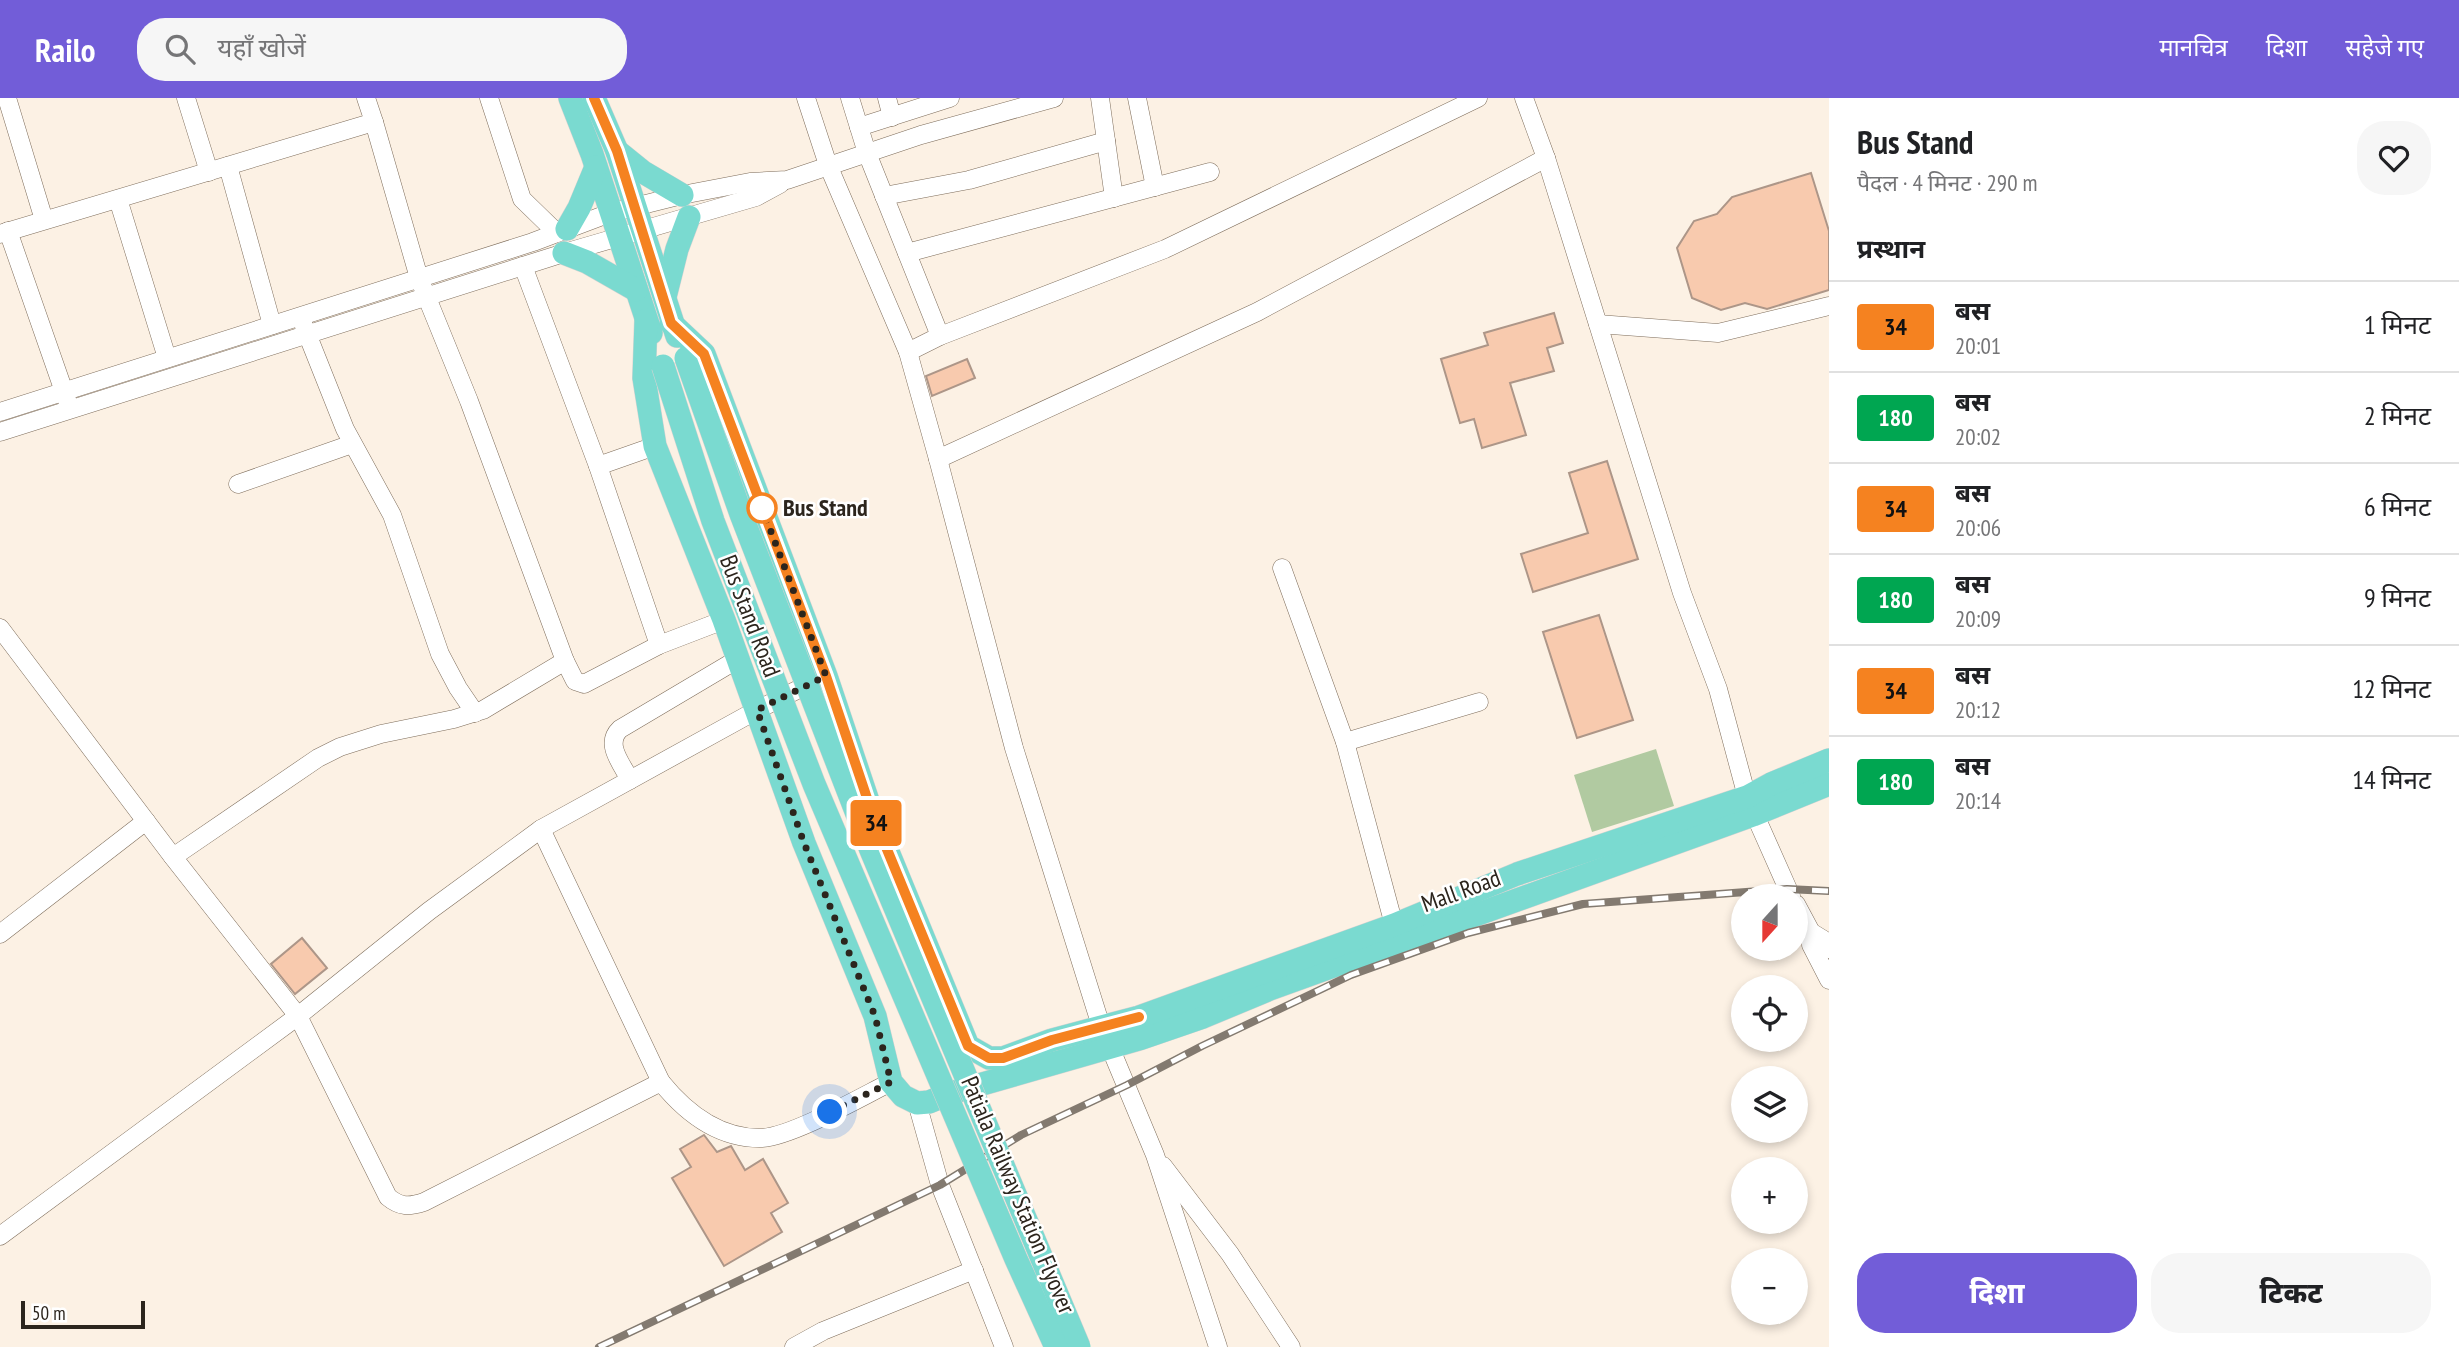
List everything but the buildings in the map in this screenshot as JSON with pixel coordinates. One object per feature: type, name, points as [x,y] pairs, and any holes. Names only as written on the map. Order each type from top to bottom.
[{"type":"main road","name":"Bus Stand Road","points":[[570,98],[596,167],[646,320],[644,378],[655,446],[724,620],[804,843],[875,1016],[891,1082]]},
{"type":"main road","points":[[594,98],[617,151],[671,323]]},
{"type":"main road","points":[[617,151],[643,173],[682,195]]},
{"type":"main road","points":[[596,167],[563,238],[596,267],[636,290]]},
{"type":"main road","points":[[664,298],[677,249],[690,217]]},
{"type":"main road","name":"Patiala Railway Station Flyover","points":[[646,320],[713,521],[814,784],[1056,1347]]},
{"type":"main road","name":"Bus Stand Road","points":[[671,323],[704,354],[826,676],[872,813],[968,1046],[989,1058],[1003,1058],[1052,1040],[1106,1036]]},
{"type":"main road","name":"Patiala Railway Station Flyover","points":[[671,323],[741,514],[872,850],[1079,1347]]},
{"type":"main road","name":"Mall Road","points":[[1106,1036],[1203,1017],[1750,806],[1771,784],[1829,760]]},
{"type":"main road","name":"Mall Road","points":[[1139,1017],[1394,925],[1517,874],[1829,784]]},
{"type":"main road","name":"Bus Stand Road","points":[[916,1103],[929,1102],[1106,1036],[1139,1017]]},
{"type":"main road","points":[[891,1082],[903,1096],[916,1103]]},
{"type":"street","points":[[7,98],[44,220]]},
{"type":"street","points":[[186,98],[209,172]]},
{"type":"street","points":[[366,98],[419,278],[469,401],[565,661],[575,681],[581,685],[659,645],[724,620]]},
{"type":"street","points":[[489,98],[522,199],[563,238]]},
{"type":"street","points":[[806,98],[828,165],[908,352],[1014,748],[1106,1036],[1155,1155],[1218,1347]]},
{"type":"street","points":[[850,98],[867,153],[940,336]]},
{"type":"street","points":[[887,98],[892,117]]},
{"type":"street","points":[[859,127],[950,98]]},
{"type":"street","points":[[0,412],[419,278],[563,238],[618,239],[642,232],[756,197],[787,180],[828,165],[921,135],[1054,98]]},
{"type":"street","points":[[1100,98],[1114,198]]},
{"type":"street","points":[[1137,98],[1155,187]]},
{"type":"street","points":[[908,352],[940,336],[1165,249],[1478,98]]},
{"type":"street","points":[[1524,98],[1546,158],[1682,593],[1718,689],[1750,806],[1786,884]]},
{"type":"street","points":[[71,410],[4,232],[374,122]]},
{"type":"street","points":[[884,196],[988,176],[1106,141]]},
{"type":"street","points":[[938,459],[1257,312],[1546,158]]},
{"type":"street","points":[[228,166],[272,325]]},
{"type":"street","points":[[907,253],[1210,172]]},
{"type":"street","points":[[0,432],[523,266],[563,238],[610,213],[682,195],[750,183],[787,180]]},
{"type":"street","points":[[118,199],[167,358]]},
{"type":"street","points":[[523,266],[598,466],[659,645]]},
{"type":"street","points":[[1598,324],[1718,332],[1829,306]]},
{"type":"street","points":[[301,316],[352,444],[391,515],[440,654],[475,713]]},
{"type":"street","points":[[238,484],[352,444]]},
{"type":"street","points":[[598,466],[655,446]]},
{"type":"street","points":[[1282,568],[1345,742],[1394,925]]},
{"type":"street","points":[[0,628],[173,857],[298,1016],[388,1197],[398,1205],[410,1206],[424,1202],[662,1082]]},
{"type":"street","points":[[630,780],[611,741],[613,735],[738,659]]},
{"type":"street","points":[[173,857],[318,758],[340,747],[381,734],[475,713],[494,705],[565,661]]},
{"type":"street","points":[[0,1236],[298,1016],[429,911],[541,829],[757,710],[826,676]]},
{"type":"street","points":[[1345,742],[1479,702]]},
{"type":"street","points":[[0,934],[146,821]]},
{"type":"street","points":[[541,829],[662,1082],[680,1105],[708,1125],[732,1135],[762,1138],[788,1132],[891,1082]]},
{"type":"street","points":[[1808,926],[1811,945],[1829,980]]},
{"type":"street","points":[[1811,932],[1824,940],[1829,949]]},
{"type":"street","points":[[916,1103],[940,1185],[1004,1347]]},
{"type":"street","points":[[1155,1155],[1230,1254],[1291,1347]]},
{"type":"street","points":[[794,1347],[823,1331],[974,1270]]},
{"type":"green space","points":[[1656,749],[1674,806],[1592,832],[1574,775]]},
{"type":"railway","points":[[599,1347],[940,1185],[1021,1135],[1351,975],[1468,933],[1583,904],[1787,889],[1829,891]]},
{"type":"bus line","name":"34","points":[[594,98],[617,151],[671,323],[704,354],[826,676],[872,813],[968,1046],[989,1058],[1003,1058],[1081,1031],[1139,1017]]},
{"type":"place","name":"Bus Stand","points":[[762,508]]},
{"type":"route","points":[[762,508],[826,676],[757,710],[804,843],[875,1016],[891,1082],[830,1112]]}]
